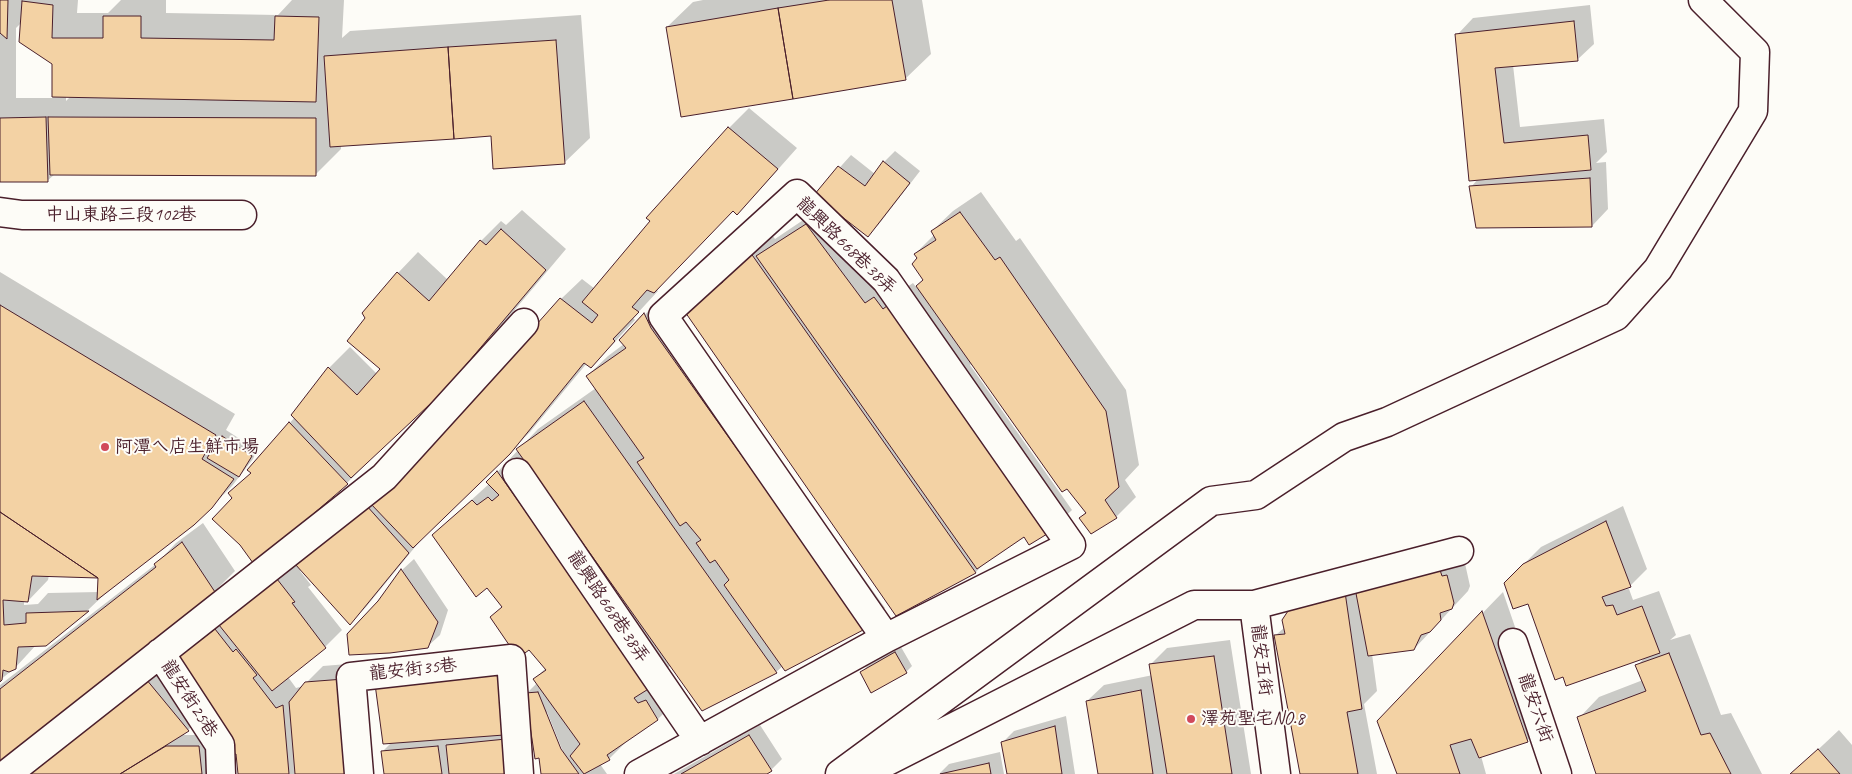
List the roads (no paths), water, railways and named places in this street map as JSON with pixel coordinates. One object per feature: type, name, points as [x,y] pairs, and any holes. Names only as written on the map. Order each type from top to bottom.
[{"type":"street","points":[[840,774],[1210,501],[1256,495],[1344,437],[1387,422],[1616,316],[1658,269],[1753,111],[1755,52],[1703,0]]},
{"type":"street","name":"龍興路668巷38弄","points":[[639,774],[886,638],[1071,545],[886,280],[796,194],[663,316],[886,638]]},
{"type":"street","name":"中山東路三段102巷","points":[[0,212],[22,215],[242,215]]},
{"type":"street","points":[[7,774],[384,477],[524,323]]},
{"type":"street","name":"龍興路668巷38弄","points":[[516,473],[700,741]]},
{"type":"street","points":[[862,774],[1194,605],[1254,604],[1459,551]]},
{"type":"street","name":"龍安五街","points":[[1254,604],[1276,774]]},
{"type":"street","name":"龍安六街","points":[[1513,643],[1557,774]]},
{"type":"street","name":"龍安街25巷","points":[[160,654],[220,745],[221,774]]},
{"type":"street","name":"龍安街35巷","points":[[359,774],[351,677],[510,660],[519,774]]},
{"type":"place","name":"阿潭ㄟ店生鮮市場","points":[[105,447]]},
{"type":"place","name":"澤苑聖宅NO.8","points":[[1191,719]]}]
